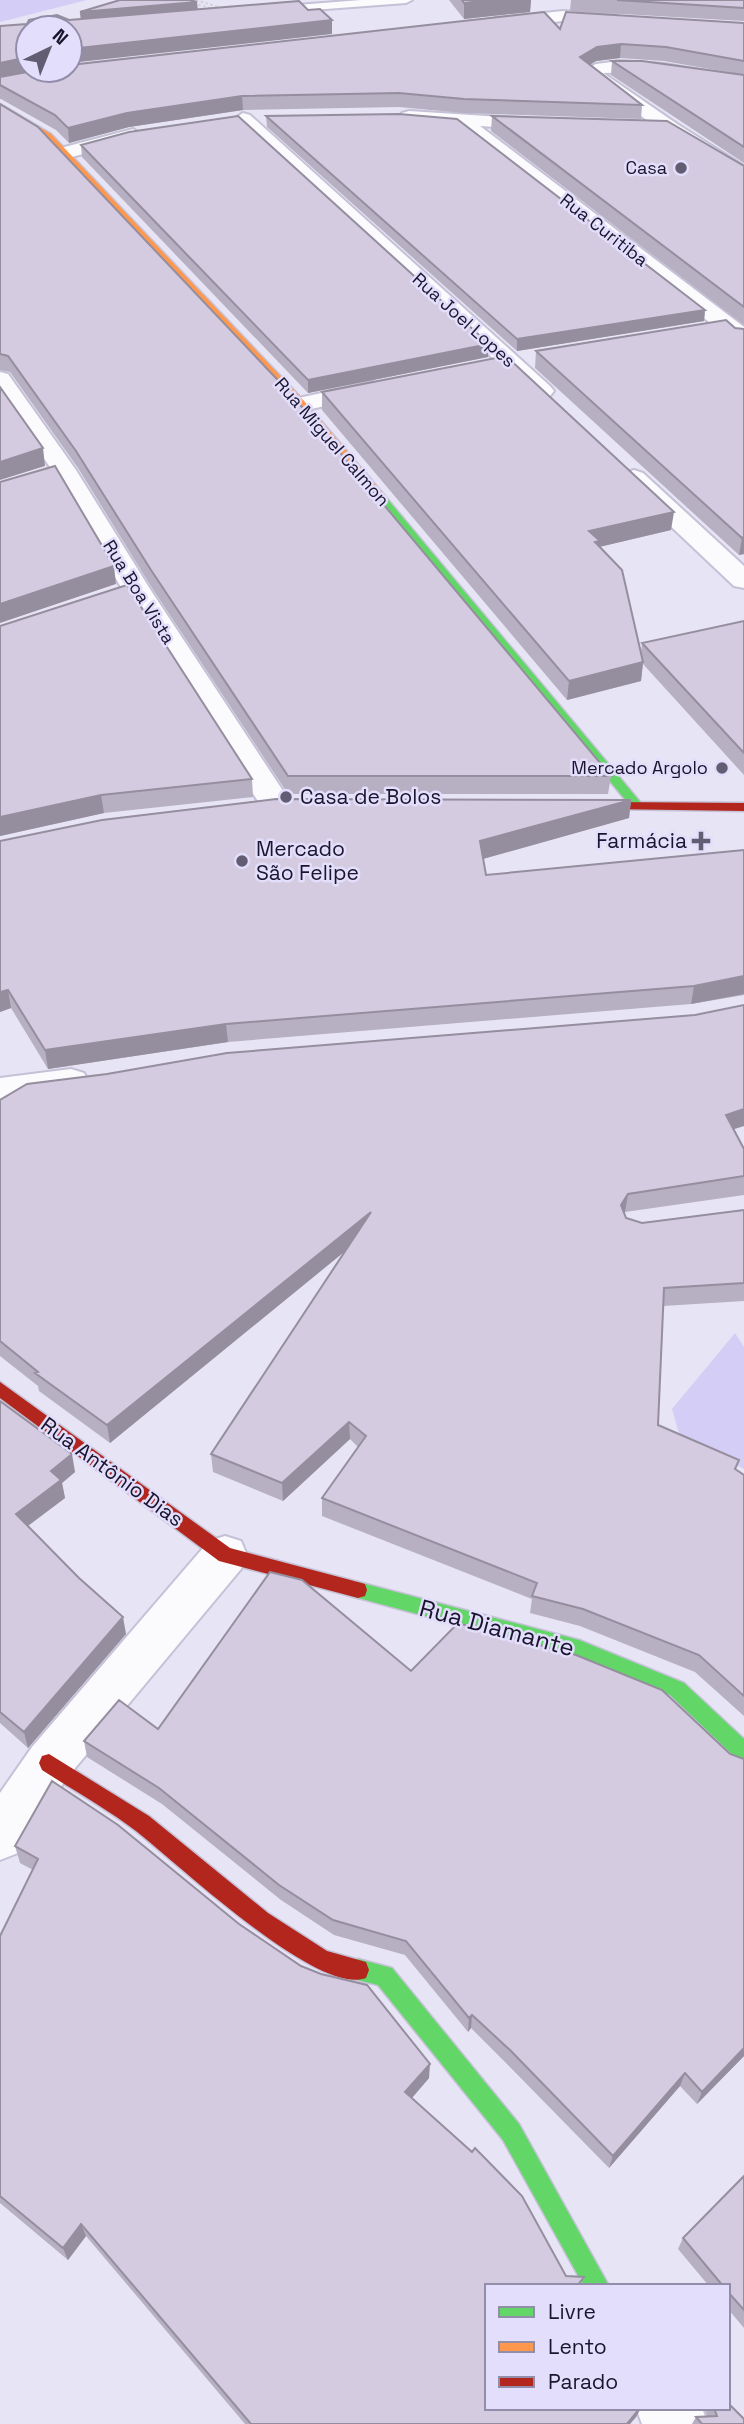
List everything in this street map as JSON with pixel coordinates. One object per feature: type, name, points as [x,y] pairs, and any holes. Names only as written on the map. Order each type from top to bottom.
[{"type":"street","points":[[482,24],[563,16],[634,21]]},
{"type":"street","points":[[744,82],[622,64],[598,67],[590,72],[670,128],[744,174]]},
{"type":"street","name":"Rua Miguel Calmon","points":[[0,106],[48,136],[302,404],[637,806]]},
{"type":"street","points":[[387,117],[560,125]]},
{"type":"street","name":"Rua Joel Lopes","points":[[266,119],[237,120],[561,409]]},
{"type":"street","name":"Rua Curitiba","points":[[463,122],[737,333]]},
{"type":"street","points":[[642,127],[670,128]]},
{"type":"street","points":[[64,153],[155,131]]},
{"type":"street","points":[[702,331],[737,333]]},
{"type":"street","points":[[485,367],[538,357]]},
{"type":"street","name":"Rua Boa Vista","points":[[0,379],[51,474],[124,593],[277,807]]},
{"type":"street","points":[[302,404],[393,385]]},
{"type":"street","points":[[622,466],[744,580]]},
{"type":"street","points":[[596,806],[744,807]]},
{"type":"street","points":[[0,1091],[109,1077]]},
{"type":"street","name":"Rua Antônio Dias","points":[[0,1389],[225,1555]]},
{"type":"street","points":[[0,1836],[49,1763],[225,1555]]},
{"type":"street","name":"Rua Diamante","points":[[225,1555],[579,1649],[677,1689],[744,1752]]},
{"type":"street","points":[[49,1763],[152,1831],[261,1920],[322,1961],[384,1976],[511,2132],[596,2284]]},
{"type":"lane","points":[[261,10],[406,0]]},
{"type":"lane","points":[[645,2424],[657,2410]]},
{"type":"path","points":[[184,0],[220,12],[207,13]]},
{"type":"shaded area","points":[[0,0],[87,0],[32,14],[14,14],[14,18],[0,22]]},
{"type":"shaded area","points":[[735,1333],[744,1347],[744,1469],[679,1433],[672,1409]]},
{"type":"building","points":[[120,0],[190,0],[197,2],[80,12]]},
{"type":"building","points":[[462,0],[490,0],[464,3]]},
{"type":"building","points":[[617,0],[744,0],[744,8]]},
{"type":"building","points":[[299,1],[308,10],[320,9],[332,20],[84,47],[84,19]]},
{"type":"building","points":[[544,12],[560,29],[566,12],[744,23],[744,61],[666,47],[621,44],[597,47],[580,57],[642,105],[464,99],[399,93],[242,96],[127,113],[68,128],[55,115],[0,85],[0,77],[14,74],[14,84],[84,84],[84,63]]},
{"type":"building","points":[[14,25],[14,60],[0,63],[0,26]]},
{"type":"building","points":[[612,61],[642,61],[744,75],[744,147]]},
{"type":"building","points":[[0,104],[38,127],[291,394],[611,776],[288,776],[151,570],[76,451],[8,356],[0,354]]},
{"type":"building","points":[[399,114],[457,119],[705,310],[517,339],[266,116]]},
{"type":"building","points":[[238,116],[489,344],[308,380],[81,145],[129,132]]},
{"type":"building","points":[[492,116],[667,121],[744,166],[744,307]]},
{"type":"building","points":[[726,320],[735,328],[744,329],[742,538],[536,351]]},
{"type":"building","points":[[506,356],[674,512],[589,531],[600,541],[595,542],[622,570],[643,662],[569,681],[322,392]]},
{"type":"building","points":[[0,387],[43,448],[0,462]]},
{"type":"building","points":[[55,466],[114,566],[0,604],[0,482]]},
{"type":"building","points":[[127,585],[252,779],[101,795],[0,817],[0,626]]},
{"type":"building","points":[[744,621],[744,753],[642,643]]},
{"type":"building","points":[[276,799],[631,800],[480,841],[486,875],[744,850],[744,976],[694,986],[226,1024],[45,1050],[8,990],[0,992],[0,841],[102,820]]},
{"type":"building","points":[[744,1005],[744,1109],[726,1115],[744,1149],[744,1176],[628,1194],[621,1205],[626,1218],[642,1223],[744,1210],[744,1283],[664,1288],[658,1425],[739,1460],[735,1469],[744,1475],[744,1696],[699,1655],[583,1609],[532,1596],[537,1583],[322,1498],[366,1436],[349,1422],[282,1483],[211,1454],[371,1212],[107,1425],[35,1373],[38,1372],[0,1341],[0,1100],[27,1084],[107,1074],[227,1053],[695,1015]]},
{"type":"building","points":[[0,1401],[72,1454],[51,1471],[61,1480],[16,1514],[79,1578],[123,1617],[24,1732],[0,1712]]},
{"type":"building","points":[[270,1572],[302,1580],[411,1671],[458,1623],[576,1655],[662,1690],[730,1754],[744,1759],[744,2048],[702,2092],[685,2073],[613,2156],[511,2051],[472,2015],[469,2018],[406,1941],[333,1920],[279,1885],[159,1788],[84,1741],[119,1700],[158,1729]]},
{"type":"building","points":[[52,1781],[118,1825],[239,1924],[301,1966],[321,1974],[367,1985],[430,2064],[405,2092],[472,2152],[475,2148],[522,2196],[566,2276],[584,2277],[579,2284],[485,2284],[485,2410],[638,2410],[627,2424],[251,2424],[81,2224],[63,2248],[0,2196],[0,1936],[38,1859],[15,1846]]},
{"type":"building","points":[[744,2176],[744,2310],[730,2294],[730,2284],[721,2284],[683,2238]]},
{"type":"building","points":[[730,2405],[744,2419],[744,2424],[702,2424],[696,2417],[717,2416],[715,2410],[730,2410]]},
{"type":"traffic: fast","points":[[380,497],[637,806]]},
{"type":"traffic: fast","points":[[358,1590],[579,1649],[677,1689],[744,1752]]},
{"type":"traffic: fast","points":[[358,1970],[384,1976],[511,2132],[596,2284]]},
{"type":"traffic: slow","points":[[0,106],[48,136],[302,404],[380,497]]},
{"type":"traffic: jam","points":[[613,806],[744,807]]},
{"type":"traffic: jam","points":[[0,1389],[225,1555],[358,1590]]},
{"type":"traffic: jam","points":[[49,1763],[142,1823],[261,1920],[322,1961],[358,1970]]},
{"type":"place","name":"Casa","points":[[681,168]]},
{"type":"place","name":"Mercado Argolo","points":[[722,768]]},
{"type":"place","name":"Casa de Bolos","points":[[286,797]]},
{"type":"place","name":"Farmácia","points":[[701,841]]},
{"type":"place","name":"Mercado São Felipe","points":[[242,861]]}]
